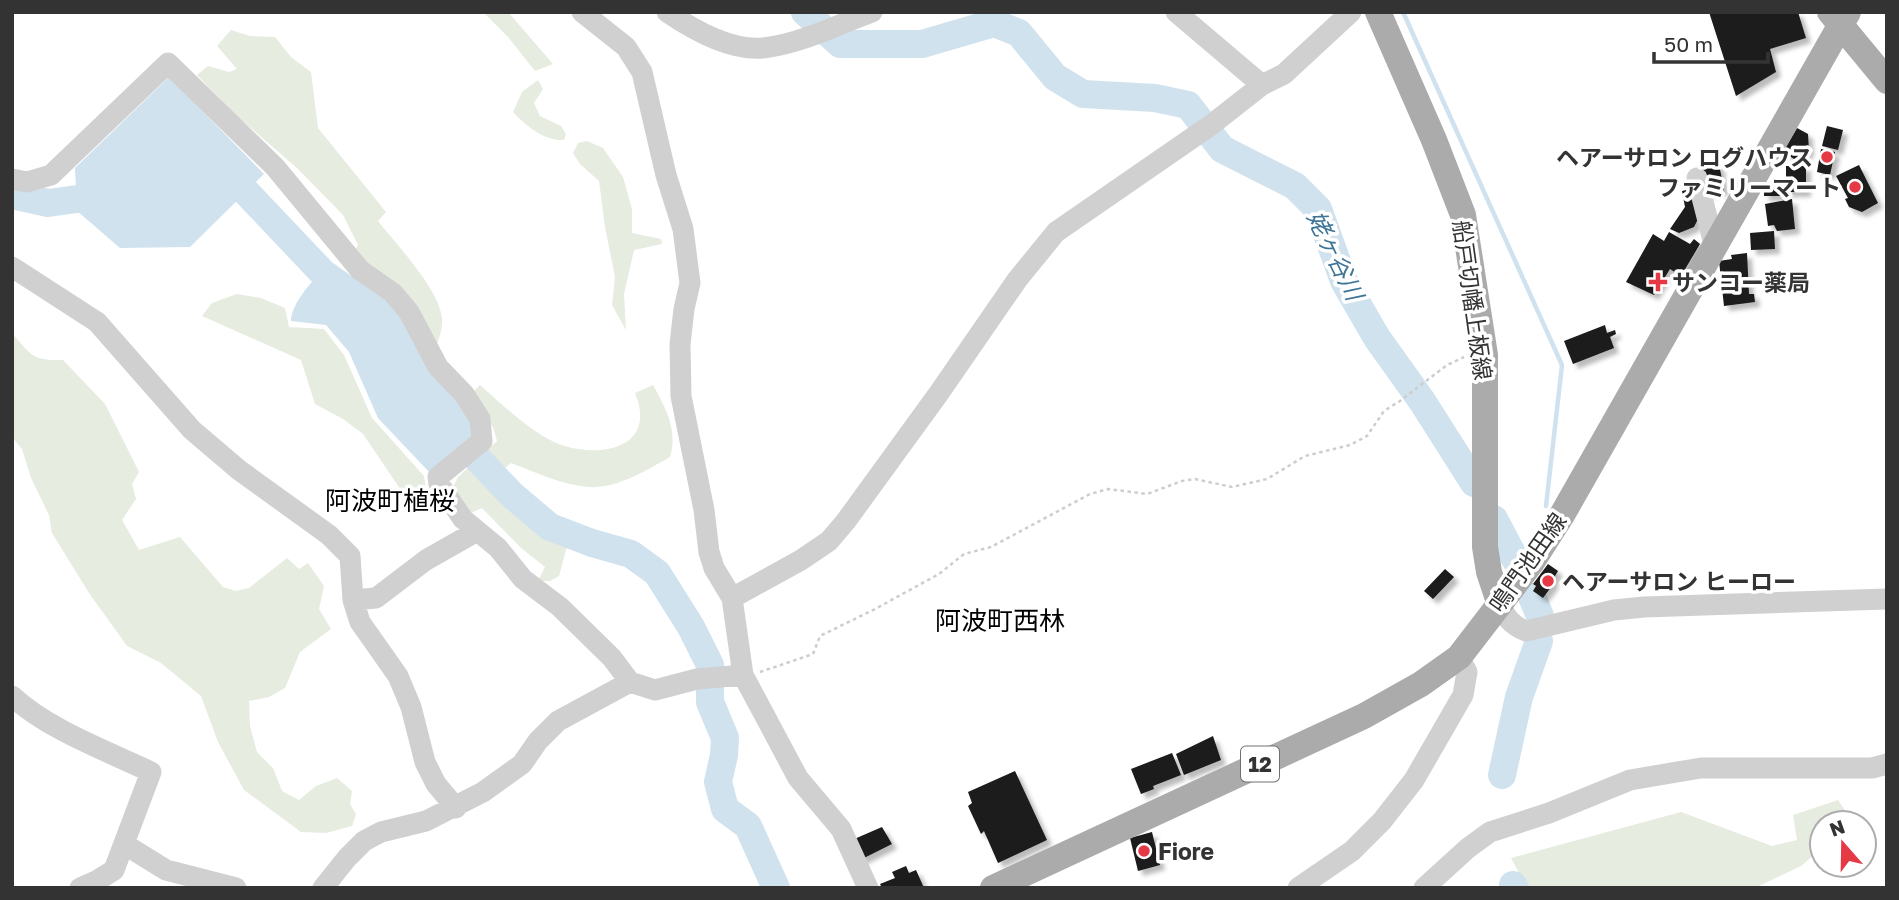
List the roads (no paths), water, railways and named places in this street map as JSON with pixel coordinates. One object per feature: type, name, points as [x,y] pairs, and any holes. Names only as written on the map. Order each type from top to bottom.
[{"type":"main road","name":"船戸切幡上板線","points":[[1378,12],[1434,140],[1463,215],[1485,355],[1485,547],[1489,572],[1499,602]]},
{"type":"main road","points":[[1840,17],[1887,81]]},
{"type":"main road","name":"鳴門池田線","points":[[993,888],[1364,716],[1422,684],[1459,657],[1532,562],[1562,515],[1715,248],[1840,17]]},
{"type":"street","points":[[582,12],[626,47],[642,72],[666,175],[683,229],[690,284],[680,344],[681,396],[704,510],[709,552],[714,568],[732,598],[743,674],[799,778],[841,829],[868,888]]},
{"type":"street","points":[[667,12],[688,26],[723,42],[760,48],[805,37],[872,12]]},
{"type":"street","points":[[1176,12],[1262,85]]},
{"type":"street","points":[[732,598],[801,560],[829,541],[939,393],[1017,280],[1056,232],[1206,129],[1262,85],[1284,74],[1351,12]]},
{"type":"street","points":[[12,179],[27,182],[51,175],[168,63],[275,167],[360,270],[393,293],[409,312],[438,368],[464,394],[475,410],[480,419],[482,441],[438,477],[439,484],[463,519],[498,548],[523,579],[569,615],[612,658],[629,682],[655,690],[743,674]]},
{"type":"street","points":[[1697,178],[1715,248]]},
{"type":"street","points":[[12,267],[97,322],[192,430],[239,470],[329,535],[350,556],[354,600],[360,622],[398,676],[411,707],[425,762],[436,784],[456,808]]},
{"type":"street","points":[[354,600],[376,598],[426,560],[477,531]]},
{"type":"street","points":[[1499,602],[1505,617],[1513,626],[1526,631],[1614,610],[1644,607],[1887,599]]},
{"type":"street","points":[[1298,888],[1352,852],[1382,821],[1414,780],[1463,695],[1467,672],[1459,657]]},
{"type":"street","points":[[323,888],[364,841],[381,832],[426,821],[483,792],[522,764],[538,741],[558,721],[629,682]]},
{"type":"street","points":[[12,696],[23,706],[79,738],[151,772],[114,870],[80,888]]},
{"type":"street","points":[[1424,888],[1490,832],[1549,813],[1630,780],[1701,768],[1872,768],[1887,764]]},
{"type":"street","points":[[124,844],[166,870],[236,888]]},
{"type":"water","points":[[169,77],[264,174],[190,247],[120,248],[77,211],[75,168]]},
{"type":"water","points":[[333,263],[394,306],[473,423],[473,440],[430,473],[378,418],[349,352],[326,325],[291,321],[295,306],[306,289]]},
{"type":"waterway","name":"姥ヶ谷川","points":[[805,12],[840,44],[922,44],[994,23],[1019,33],[1055,77],[1083,94],[1155,98],[1188,105],[1222,149],[1295,186],[1318,209],[1344,281],[1377,338],[1422,401],[1474,483]]},
{"type":"waterway","points":[[1403,12],[1562,365],[1546,506]]},
{"type":"waterway","points":[[246,192],[321,271]]},
{"type":"waterway","points":[[12,195],[48,203],[77,199]]},
{"type":"waterway","points":[[476,457],[512,495],[550,527],[631,554],[657,573],[691,627],[710,665],[710,702],[725,738],[718,782],[725,809],[748,826],[776,888]]},
{"type":"waterway","name":"姥ヶ谷川","points":[[1494,519],[1515,559]]},
{"type":"waterway","name":"姥ヶ谷川","points":[[1513,554],[1517,549]]},
{"type":"waterway","name":"姥ヶ谷川","points":[[1532,597],[1540,616]]},
{"type":"waterway","name":"姥ヶ谷川","points":[[1502,775],[1519,697],[1539,641]]},
{"type":"place","name":"ヘアーサロン ログハウス","points":[[1827,157]]},
{"type":"place","name":"ファミリーマート","points":[[1855,187]]},
{"type":"place","name":"サンコー薬局","points":[[1658,282]]},
{"type":"place","name":"ヘアーサロン ヒーロー","points":[[1548,581]]},
{"type":"place","name":"Fiore","points":[[1144,851]]},
{"type":"district","name":"阿波町植桜","points":[[390,500]]},
{"type":"district","name":"阿波町西林","points":[[1000,620]]}]
